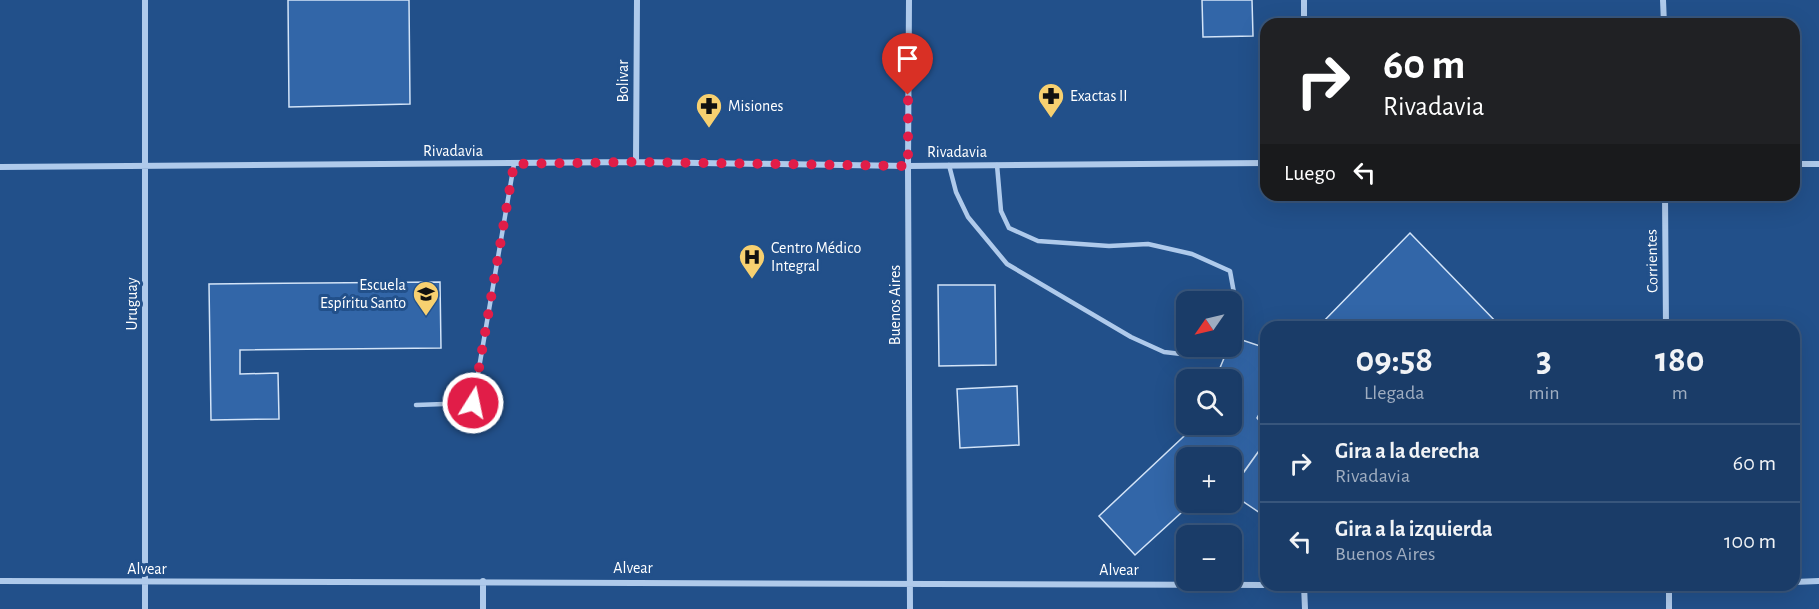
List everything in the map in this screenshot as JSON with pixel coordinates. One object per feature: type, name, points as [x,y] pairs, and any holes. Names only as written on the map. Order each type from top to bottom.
[{"type":"street","name":"Uruguay","points":[[145,609],[146,0]]},
{"type":"street","name":"Bolivar","points":[[636,162],[637,0]]},
{"type":"street","name":"Buenos Aires","points":[[909,0],[910,609]]},
{"type":"street","points":[[1304,0],[1304,18]]},
{"type":"street","points":[[1663,0],[1664,18]]},
{"type":"street","name":"Rivadavia","points":[[0,167],[636,162],[908,166],[1260,164]]},
{"type":"street","points":[[1800,164],[1819,164]]},
{"type":"street","name":"Corrientes","points":[[1665,201],[1666,321]]},
{"type":"street","name":"Alvear","points":[[0,581],[1260,585]]},
{"type":"street","points":[[483,581],[483,609]]},
{"type":"street","points":[[1800,582],[1819,581]]},
{"type":"street","points":[[1304,591],[1305,609]]},
{"type":"street","points":[[1669,591],[1669,609]]},
{"type":"lane","points":[[416,405],[473,403],[514,164]]},
{"type":"lane","points":[[949,165],[956,192],[968,217],[1007,264],[1122,332],[1164,352],[1176,353]]},
{"type":"lane","points":[[997,165],[1001,211],[1009,228],[1038,241],[1109,246],[1148,244],[1192,254],[1230,271],[1234,291]]},
{"type":"building","points":[[288,0],[409,0],[410,104],[289,107]]},
{"type":"building","points":[[1202,0],[1252,0],[1253,36],[1203,37]]},
{"type":"building","points":[[1410,233],[1495,321],[1324,321]]},
{"type":"building","points":[[440,282],[441,348],[240,350],[240,374],[278,373],[279,419],[211,420],[209,284]]},
{"type":"building","points":[[938,285],[995,285],[996,365],[939,366]]},
{"type":"building","points":[[1242,340],[1260,346],[1260,413],[1257,418],[1260,422],[1260,449],[1244,472],[1242,471],[1242,447],[1176,447],[1176,513],[1181,513],[1135,555],[1099,516],[1185,435],[1242,435],[1242,369],[1220,369],[1224,357],[1242,357]]},
{"type":"building","points":[[1017,386],[1019,445],[960,448],[957,389]]},
{"type":"building","points":[[1260,449],[1260,513],[1242,501],[1242,474]]},
{"type":"place","name":"Exactas II","points":[[1051,119]]},
{"type":"place","name":"Misiones","points":[[709,129]]},
{"type":"place","name":"Centro Médico Integral","points":[[752,280]]},
{"type":"place","name":"Escuela Espíritu Santo","points":[[426,317]]},
{"type":"route","points":[[473,403],[514,164],[636,162],[908,166],[908,95]]}]
